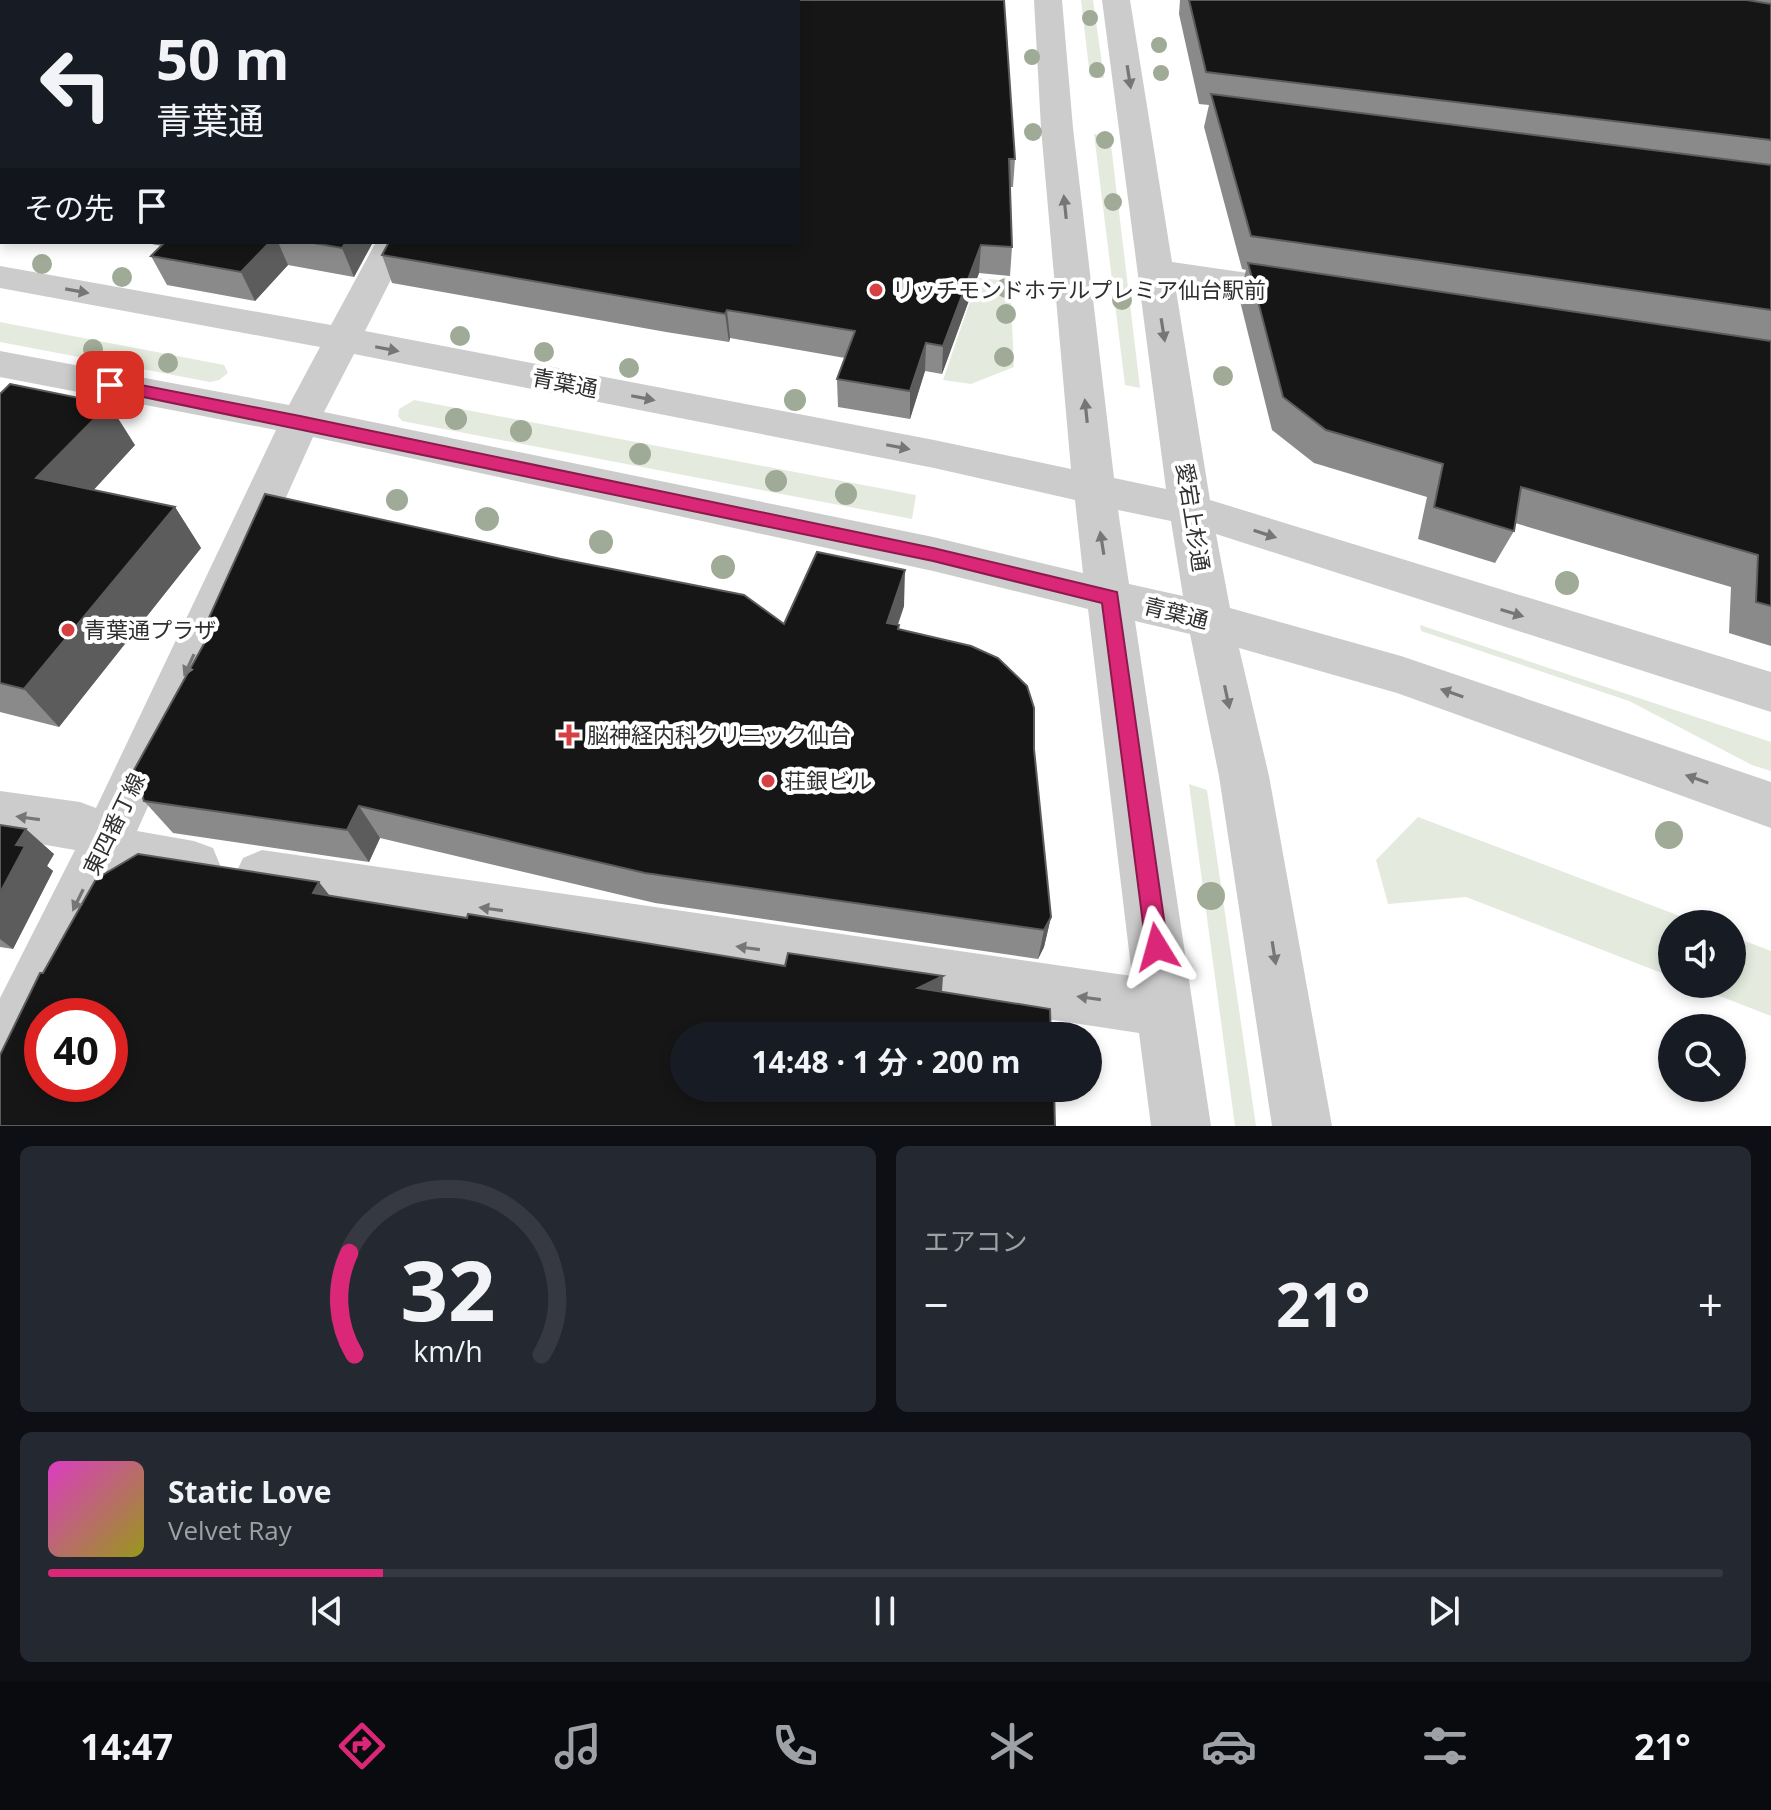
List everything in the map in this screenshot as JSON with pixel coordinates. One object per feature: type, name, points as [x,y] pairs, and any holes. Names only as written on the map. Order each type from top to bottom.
[{"type":"street","points":[[1048,0],[1057,128],[1094,488],[1181,1126]]},
{"type":"street","name":"愛宕上杉通","points":[[1116,0],[1190,510],[1210,621],[1244,776],[1302,1126]]},
{"type":"street","name":"東四番丁線","points":[[0,1060],[107,840],[300,421],[392,244]]},
{"type":"street","points":[[1154,270],[1334,297]]},
{"type":"street","name":"青葉通","points":[[0,277],[934,454],[1190,510],[1771,692]]},
{"type":"street","name":"青葉通","points":[[0,364],[300,421],[933,554],[1210,621],[1401,675],[1771,805]]},
{"type":"street","points":[[0,814],[80,825],[129,854],[1166,1009]]},
{"type":"shaded area","points":[[1081,0],[1093,0],[1104,78],[1090,77]]},
{"type":"shaded area","points":[[1094,134],[1110,136],[1140,388],[1125,385]]},
{"type":"shaded area","points":[[978,278],[1010,281],[1014,367],[971,384],[943,380]]},
{"type":"shaded area","points":[[0,322],[224,365],[228,373],[210,382],[0,342]]},
{"type":"shaded area","points":[[414,400],[916,495],[912,519],[402,421],[398,416],[399,409]]},
{"type":"shaded area","points":[[1420,625],[1771,742],[1771,771],[1752,765],[1629,701],[1421,631]]},
{"type":"shaded area","points":[[1189,784],[1207,790],[1256,1126],[1235,1126]]},
{"type":"shaded area","points":[[1418,817],[1664,910],[1658,910],[1658,972],[1466,897],[1388,904],[1376,860]]},
{"type":"shaded area","points":[[1746,941],[1771,951],[1771,1016],[1725,998],[1746,998]]},
{"type":"building","points":[[800,0],[1004,0],[1015,159],[1009,159],[1012,247],[981,245],[943,346],[926,343],[910,391],[837,379],[855,331],[727,310],[725,314],[382,255],[388,244],[800,244]]},
{"type":"building","points":[[1189,0],[1747,0],[1771,4],[1771,140],[1206,72]]},
{"type":"building","points":[[1211,94],[1771,165],[1771,310],[1251,236]]},
{"type":"building","points":[[163,244],[268,244],[241,272],[151,256]]},
{"type":"building","points":[[319,244],[345,244],[342,248]]},
{"type":"building","points":[[1248,263],[1771,341],[1771,606],[1756,602],[1758,555],[1521,487],[1514,531],[1434,507],[1443,464],[1326,430],[1283,397]]},
{"type":"building","points":[[10,384],[109,404],[36,478],[175,507],[24,689],[0,683],[0,394]]},
{"type":"building","points":[[265,494],[561,559],[744,595],[784,624],[817,552],[905,570],[887,623],[899,625],[898,629],[971,646],[998,658],[1027,686],[1034,708],[1034,749],[1051,917],[1044,930],[645,873],[359,806],[347,830],[144,801],[134,770],[215,624],[207,622]]},
{"type":"building","points":[[0,825],[26,829],[16,845],[25,846],[0,893]]},
{"type":"building","points":[[138,854],[319,882],[313,893],[467,918],[468,914],[785,966],[788,953],[943,976],[918,988],[1050,1009],[1050,1022],[670,1022],[670,1102],[1054,1102],[1055,1126],[0,1126],[0,1055],[24,1006],[24,1102],[128,1102],[128,998],[28,998],[40,973],[43,973],[96,879]]},
{"type":"place","name":"リッチモンドホテルプレミア仙台駅前","points":[[876,290]]},
{"type":"place","name":"青葉通プラザ","points":[[68,630]]},
{"type":"place","name":"脳神経内科クリニック仙台","points":[[569,735]]},
{"type":"place","name":"荘銀ビル","points":[[768,781]]},
{"type":"route","points":[[110,385],[300,421],[933,554],[1110,597],[1157,947]]}]
